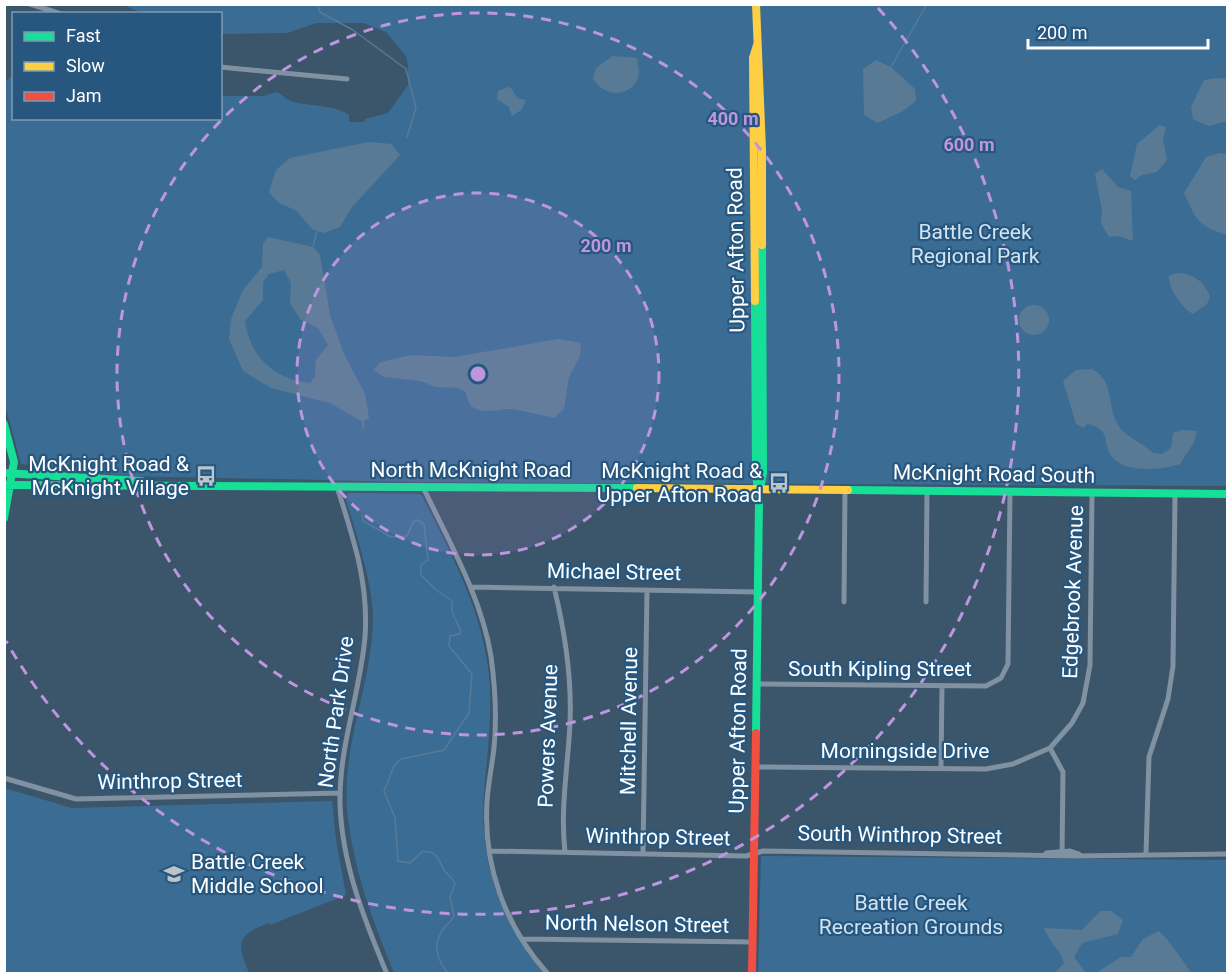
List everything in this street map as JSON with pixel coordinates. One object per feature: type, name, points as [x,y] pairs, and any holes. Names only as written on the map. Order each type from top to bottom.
[{"type":"main road","name":"Upper Afton Road","points":[[752,974],[759,490],[756,473],[752,150],[753,58],[757,45],[756,4]]},
{"type":"main road","points":[[4,424],[13,453],[7,474],[6,485],[10,495],[4,518]]},
{"type":"main road","points":[[7,474],[182,484]]},
{"type":"main road","name":"North McKnight Road","points":[[182,484],[759,490]]},
{"type":"main road","points":[[6,485],[182,484]]},
{"type":"main road","name":"McKnight Road South","points":[[759,490],[1227,494]]},
{"type":"street","points":[[30,4],[55,12]]},
{"type":"street","points":[[222,67],[346,79]]},
{"type":"street","name":"North Park Drive","points":[[337,487],[356,543],[366,599],[363,652],[345,733],[340,793],[342,833],[350,872],[362,912],[387,974]]},
{"type":"street","points":[[423,487],[471,587],[486,635],[494,691],[495,732],[487,801],[489,851],[501,896],[522,939],[548,974]]},
{"type":"street","points":[[844,602],[845,491]]},
{"type":"street","points":[[926,602],[927,491]]},
{"type":"street","name":"South Kipling Street","points":[[757,684],[986,686],[1001,678],[1008,664],[1010,493]]},
{"type":"street","name":"Edgebrook Avenue","points":[[1050,748],[1078,713],[1089,679],[1092,494]]},
{"type":"street","points":[[1146,853],[1149,757],[1168,699],[1173,666],[1175,494]]},
{"type":"street","name":"Michael Street","points":[[471,587],[757,592]]},
{"type":"street","name":"Powers Avenue","points":[[554,587],[564,634],[570,680],[570,725],[563,788],[565,852]]},
{"type":"street","name":"Mitchell Avenue","points":[[643,853],[647,590]]},
{"type":"street","points":[[941,768],[942,686]]},
{"type":"street","points":[[1050,748],[1063,772],[1062,853]]},
{"type":"street","name":"Morningside Drive","points":[[756,767],[1000,767],[1026,760],[1050,748]]},
{"type":"street","name":"Winthrop Street","points":[[4,778],[75,799],[340,793]]},
{"type":"street","name":"Winthrop Street","points":[[489,851],[746,856],[754,853]]},
{"type":"street","name":"South Winthrop Street","points":[[754,853],[775,851],[1227,854]]},
{"type":"street","name":"North Nelson Street","points":[[522,939],[752,942]]},
{"type":"green space","name":"Battle Creek Regional Park","points":[[123,5],[1227,5],[1227,486],[419,482],[126,476],[21,464],[4,401],[4,83],[12,76],[12,120],[222,120],[222,96],[263,96],[277,92],[293,102],[343,112],[349,115],[349,122],[364,122],[365,119],[388,113],[408,85],[406,56],[386,32],[364,23],[316,23],[287,33],[222,34],[222,12],[140,12]]},
{"type":"green space","points":[[349,493],[419,494],[422,496],[464,582],[480,628],[489,675],[490,719],[483,818],[489,866],[504,912],[515,933],[544,973],[394,973],[358,871],[347,808],[349,759],[369,662],[373,614],[366,572],[345,498]]},
{"type":"green space","name":"Battle Creek Middle School","points":[[4,788],[72,808],[332,801],[346,895],[249,932],[244,937],[241,947],[249,973],[5,973]]},
{"type":"green space","name":"Battle Creek Recreation Grounds","points":[[761,856],[1227,860],[1227,973],[758,974]]},
{"type":"shaded area","points":[[613,56],[637,58],[639,72],[637,80],[627,91],[612,93],[598,85],[593,78],[596,68]]},
{"type":"shaded area","points":[[876,60],[891,67],[915,89],[916,101],[903,111],[878,123],[864,115],[863,69]]},
{"type":"shaded area","points":[[1227,79],[1227,121],[1209,126],[1193,119],[1191,107],[1204,80]]},
{"type":"shaded area","points":[[508,87],[512,89],[517,98],[526,100],[521,110],[512,116],[509,107],[497,99],[498,91]]},
{"type":"shaded area","points":[[1160,125],[1166,127],[1163,139],[1167,160],[1157,172],[1142,175],[1135,180],[1130,176],[1137,144]]},
{"type":"shaded area","points":[[369,142],[391,144],[400,155],[352,207],[340,227],[324,233],[312,229],[297,211],[279,203],[269,192],[276,170],[290,158]]},
{"type":"shaded area","points":[[1220,153],[1227,154],[1227,235],[1204,225],[1191,209],[1184,193],[1206,157]]},
{"type":"shaded area","points":[[1102,169],[1118,187],[1131,191],[1133,241],[1119,236],[1109,237],[1101,223],[1102,210],[1095,174]]},
{"type":"shaded area","points":[[268,237],[313,247],[320,255],[330,315],[344,354],[365,394],[369,418],[363,422],[330,403],[271,388],[243,371],[229,339],[231,319],[243,290],[262,267],[263,244]],"holes":[[[284,270],[291,283],[290,303],[300,319],[318,328],[328,345],[316,360],[315,377],[310,383],[285,377],[266,364],[252,345],[245,321],[263,300],[263,282],[269,274]]]},
{"type":"shaded area","points":[[1176,273],[1197,279],[1210,296],[1207,304],[1193,314],[1180,303],[1173,292],[1169,276]]},
{"type":"shaded area","points":[[1034,305],[1045,309],[1049,320],[1045,331],[1034,335],[1023,331],[1019,320],[1023,309]]},
{"type":"shaded area","points":[[559,339],[581,343],[580,356],[569,377],[564,409],[554,418],[512,409],[484,411],[472,406],[466,392],[458,388],[435,387],[421,381],[384,377],[373,370],[381,362],[411,355],[454,357]]},
{"type":"shaded area","points":[[1092,369],[1104,379],[1117,423],[1129,436],[1153,453],[1162,454],[1171,448],[1173,433],[1182,430],[1197,431],[1194,442],[1180,464],[1165,468],[1145,469],[1119,463],[1110,453],[1100,429],[1087,424],[1084,428],[1076,424],[1063,381],[1076,370]]},
{"type":"shaded area","points":[[1100,911],[1111,911],[1123,920],[1118,934],[1082,943],[1074,957],[1086,973],[1055,973],[1064,963],[1044,928],[1082,930]]},
{"type":"shaded area","points":[[1159,931],[1191,973],[1096,973],[1121,957],[1131,957],[1143,939]]},
{"type":"waterway","points":[[317,4],[320,12],[353,30],[406,69],[416,108],[407,137]]},
{"type":"waterway","points":[[891,67],[927,4]]},
{"type":"waterway","points":[[313,246],[317,231]]},
{"type":"waterway","points":[[363,421],[363,429]]},
{"type":"waterway","points":[[362,514],[363,521],[391,537],[407,536],[413,522],[417,520],[424,524],[428,560],[421,565],[421,575],[452,601],[452,612],[461,631],[459,634],[450,636],[449,646],[472,674],[469,713],[444,750],[401,759],[394,766],[384,791],[395,818],[398,861],[410,863],[422,852],[430,852],[438,858],[455,884],[450,897],[454,916],[443,929],[437,942],[439,959],[449,974]]},
{"type":"traffic: fast","points":[[760,488],[763,473],[762,245]]},
{"type":"traffic: fast","points":[[755,301],[756,473],[759,501],[756,733]]},
{"type":"traffic: fast","points":[[4,424],[14,462],[4,518]]},
{"type":"traffic: fast","points":[[4,473],[141,481]]},
{"type":"traffic: fast","points":[[4,485],[637,488]]},
{"type":"traffic: fast","points":[[848,490],[1228,494]]},
{"type":"traffic: slow","points":[[756,4],[762,150],[762,245]]},
{"type":"traffic: slow","points":[[755,301],[753,58],[757,45]]},
{"type":"traffic: slow","points":[[637,488],[848,490]]},
{"type":"traffic: jam","points":[[752,974],[756,733]]},
{"type":"place","name":"McKnight Road & McKnight Village","points":[[206,476]]},
{"type":"place","name":"McKnight Road & Upper Afton Road","points":[[779,483]]},
{"type":"place","name":"Battle Creek Middle School","points":[[174,874]]}]
